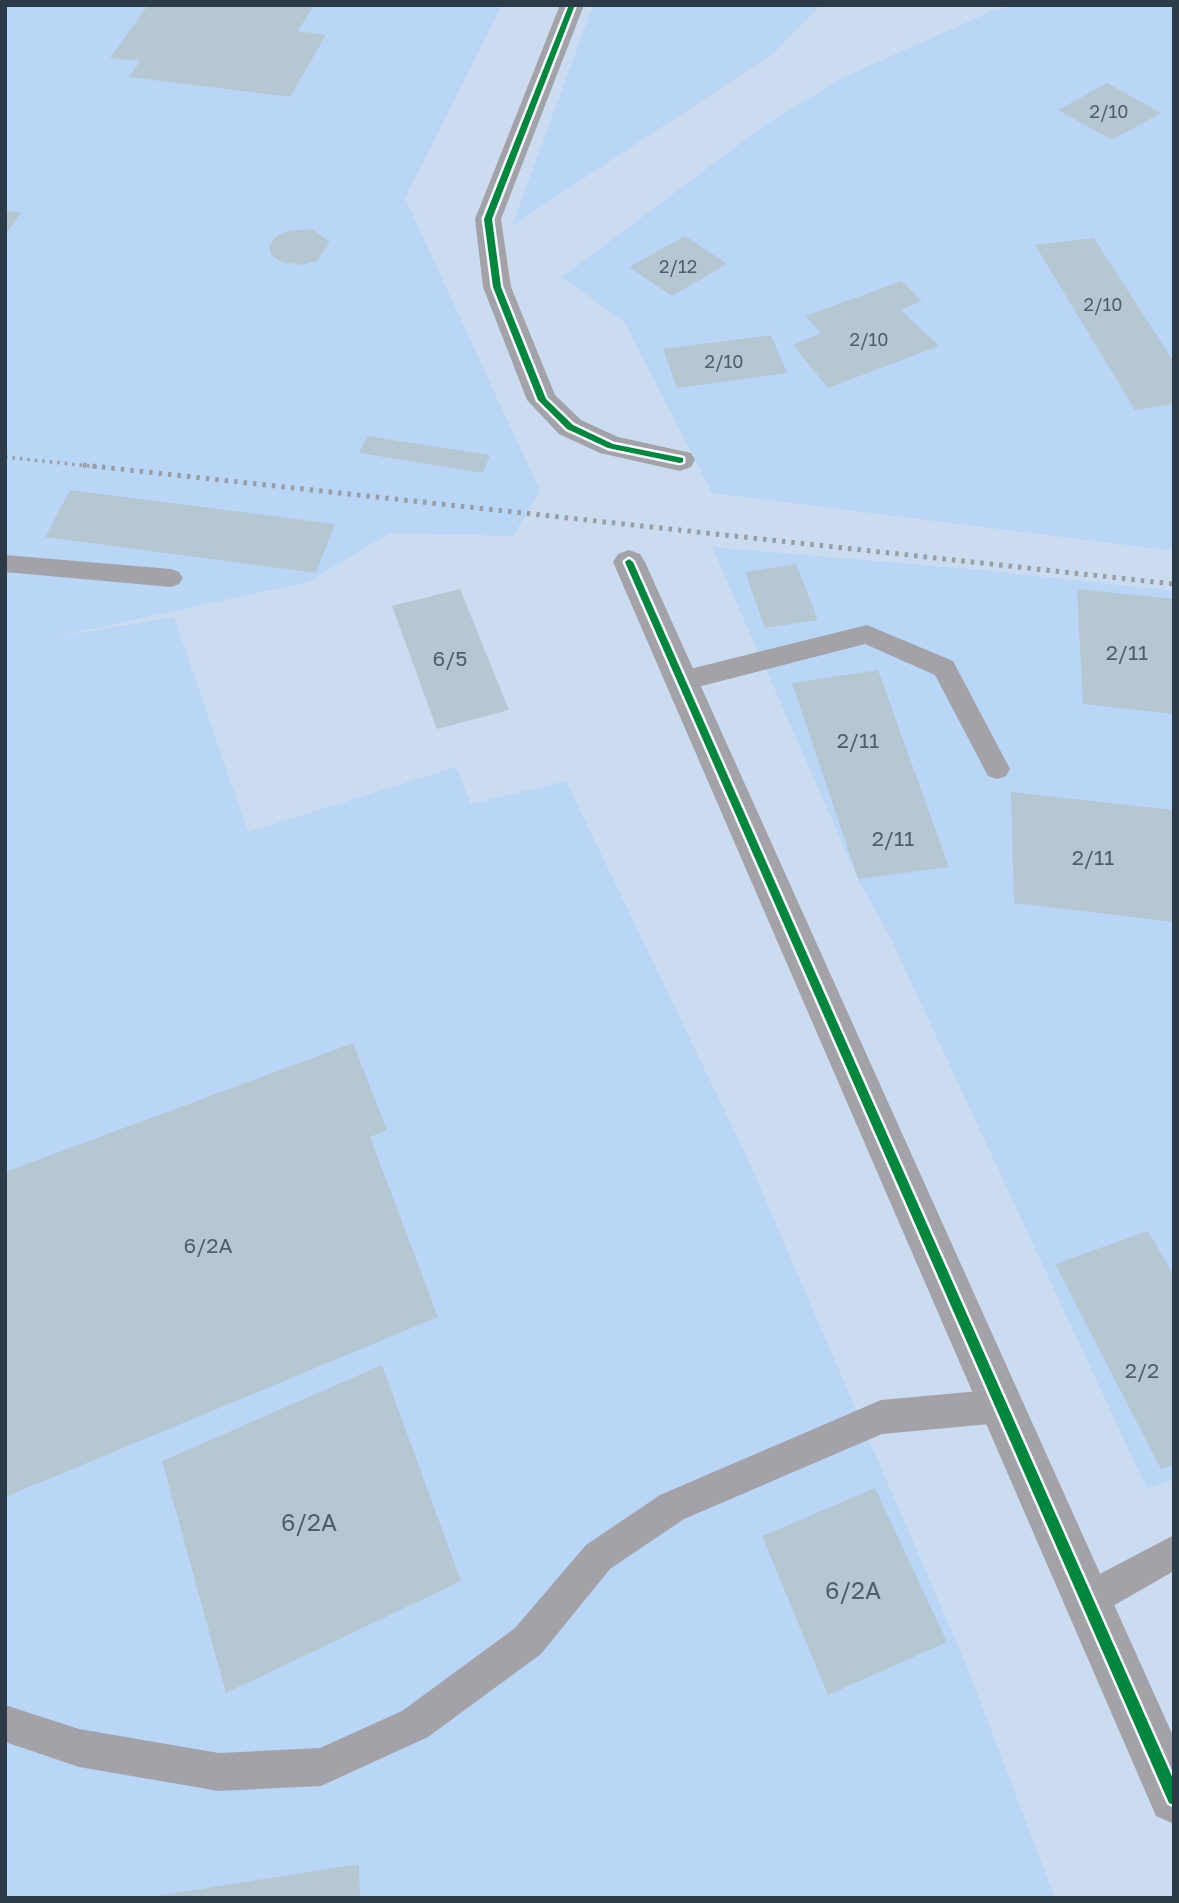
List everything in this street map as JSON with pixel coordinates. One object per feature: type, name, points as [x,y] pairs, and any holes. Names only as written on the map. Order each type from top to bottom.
[{"type":"street","points":[[572,5],[488,219],[497,287],[542,400],[570,427],[611,446],[680,460]]},
{"type":"street","points":[[629,562],[1174,1798]]},
{"type":"lane","points":[[5,563],[171,578]]},
{"type":"lane","points":[[682,681],[867,634],[944,668],[997,769]]},
{"type":"lane","points":[[5,1723],[79,1748],[219,1772],[321,1767],[415,1724],[528,1641],[598,1557],[673,1507],[881,1416],[1001,1406]]},
{"type":"lane","points":[[1086,1601],[1174,1552]]},
{"type":"shaded area","points":[[5,5],[502,5],[405,198],[540,491],[513,536],[390,533],[308,582],[51,638],[174,617],[248,832],[456,767],[471,804],[566,781],[747,1157],[968,1669],[1055,1898],[5,1898]]},
{"type":"shaded area","points":[[593,5],[820,5],[774,53],[512,226]]},
{"type":"shaded area","points":[[1015,5],[1174,5],[1174,551],[712,493],[625,323],[562,277],[766,124],[844,77],[992,11]]},
{"type":"shaded area","points":[[712,547],[982,570],[1174,591],[1174,1479],[1147,1489],[890,937],[858,879]]},
{"type":"building","points":[[148,5],[314,5],[298,31],[326,35],[290,97],[129,77],[140,61],[110,58]]},
{"type":"building","points":[[1107,83],[1161,113],[1112,140],[1058,110]]},
{"type":"building","points":[[5,210],[22,213],[5,235]]},
{"type":"building","points":[[312,229],[330,242],[317,261],[301,265],[282,262],[272,256],[269,247],[274,238],[287,231]]},
{"type":"building","points":[[685,236],[727,264],[672,296],[629,267]]},
{"type":"building","points":[[1094,238],[1174,362],[1174,404],[1135,410],[1035,245]]},
{"type":"building","points":[[902,281],[922,301],[901,310],[939,346],[828,388],[793,345],[821,333],[805,316]]},
{"type":"building","points":[[771,335],[787,373],[677,388],[663,349]]},
{"type":"building","points":[[367,436],[490,455],[483,473],[359,453]]},
{"type":"building","points":[[70,490],[335,524],[316,573],[45,537]]},
{"type":"building","points":[[796,564],[818,620],[765,628],[745,572]]},
{"type":"building","points":[[460,589],[509,710],[437,729],[392,606]]},
{"type":"building","points":[[1077,589],[1174,599],[1174,714],[1083,704]]},
{"type":"building","points":[[878,670],[949,867],[858,879],[792,683]]},
{"type":"building","points":[[1011,792],[1174,810],[1174,922],[1014,903]]},
{"type":"building","points":[[353,1043],[387,1130],[370,1137],[438,1317],[5,1497],[5,1172]]},
{"type":"building","points":[[1148,1231],[1174,1276],[1174,1464],[1161,1469],[1055,1264]]},
{"type":"building","points":[[382,1365],[461,1581],[226,1693],[162,1461]]},
{"type":"building","points":[[875,1488],[947,1642],[828,1695],[762,1536]]},
{"type":"building","points":[[359,1864],[360,1898],[156,1898],[156,1896]]},
{"type":"railway","points":[[5,457],[99,467]]},
{"type":"railway","points":[[83,465],[1174,584]]},
{"type":"cycle path","points":[[572,5],[488,219],[497,287],[542,400],[570,427],[611,446],[680,460]]},
{"type":"cycle path","points":[[629,562],[1174,1798]]}]
